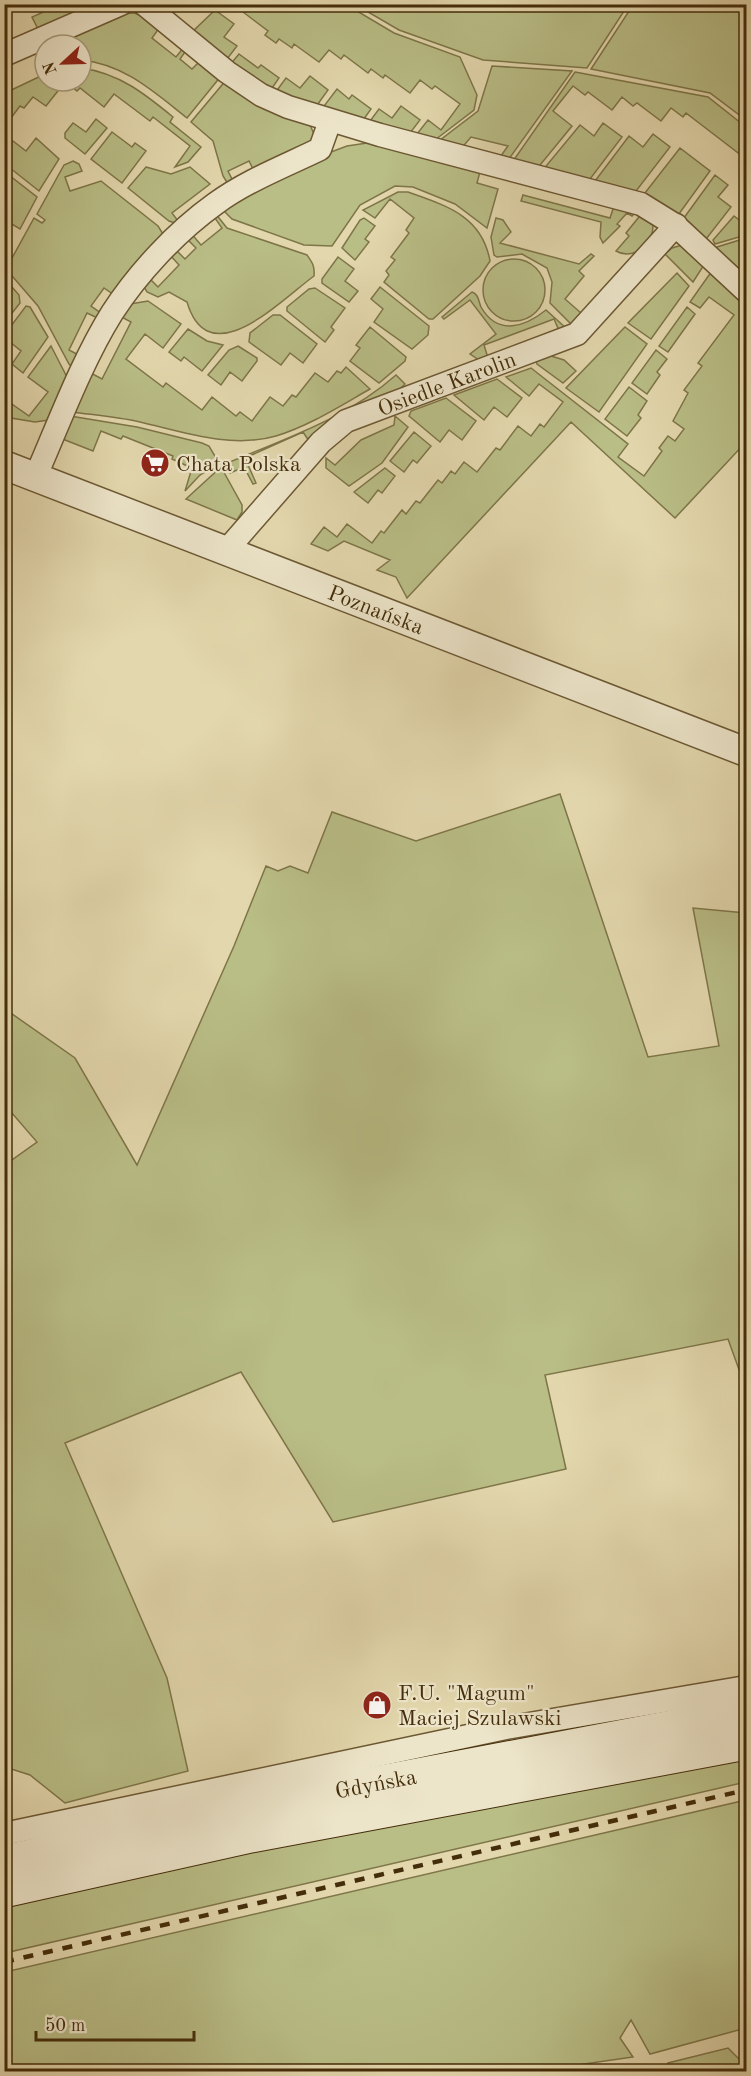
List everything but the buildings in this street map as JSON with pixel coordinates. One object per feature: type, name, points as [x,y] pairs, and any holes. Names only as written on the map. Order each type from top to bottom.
[{"type":"main road","name":"Gdyńska","points":[[4,1862],[233,1810],[747,1713]]},
{"type":"main road","name":"Gdyńska","points":[[4,1891],[251,1836],[747,1743]]},
{"type":"street","points":[[4,55],[121,4]]},
{"type":"street","points":[[144,4],[222,69],[261,95],[330,121],[641,204],[676,225],[747,291]]},
{"type":"street","points":[[35,478],[96,342],[113,312],[142,274],[177,236],[214,204],[237,189],[320,149],[330,121]]},
{"type":"street","name":"Osiedle Karolin","points":[[225,552],[321,442],[346,421],[577,334],[676,225]]},
{"type":"street","name":"Poznańska","points":[[4,465],[747,753]]},
{"type":"street","points":[[4,1834],[506,1728],[747,1687]]},
{"type":"green space","points":[[59,5],[97,5],[39,31],[32,17]]},
{"type":"green space","points":[[249,5],[347,5],[394,33],[460,57],[477,95],[474,110],[431,143],[413,139],[428,120],[441,130],[460,104],[435,86],[432,89],[420,80],[410,93],[385,75],[383,78],[371,69],[368,73],[344,55],[341,59],[329,50],[319,62],[294,44],[292,48],[279,39],[276,43],[265,35],[268,31],[243,12]]},
{"type":"green space","points":[[356,5],[628,5],[587,68],[483,60],[399,30]]},
{"type":"green space","points":[[633,5],[746,5],[746,120],[710,93],[591,69]]},
{"type":"green space","points":[[215,10],[234,24],[224,37],[237,46],[224,63],[189,35]]},
{"type":"green space","points":[[134,13],[145,17],[160,27],[152,38],[176,57],[184,47],[187,49],[180,59],[192,69],[201,60],[221,76],[187,118],[125,73],[93,62],[93,33],[78,33],[122,14]]},
{"type":"green space","points":[[239,54],[258,68],[261,65],[279,78],[270,91],[228,67]]},
{"type":"green space","points":[[492,66],[572,71],[506,163],[498,160],[508,146],[471,137],[460,150],[435,144],[478,111]]},
{"type":"green space","points":[[93,71],[119,80],[142,93],[173,117],[170,122],[201,147],[188,162],[175,167],[190,146],[153,117],[150,121],[114,94],[104,107],[86,93],[93,93]]},
{"type":"green space","points":[[575,72],[708,97],[746,127],[746,159],[686,113],[683,117],[671,108],[661,121],[637,103],[633,106],[622,97],[612,110],[588,92],[585,95],[573,86],[553,111],[572,126],[536,170],[511,164]]},
{"type":"green space","points":[[310,76],[328,90],[315,108],[275,93],[286,78],[300,88]]},
{"type":"green space","points":[[227,79],[310,125],[314,134],[312,143],[256,175],[249,161],[228,171],[235,185],[228,184],[223,176],[213,141],[191,122]]},
{"type":"green space","points":[[33,80],[33,93],[56,93],[46,106],[33,97],[24,108],[20,106],[5,126],[5,93]]},
{"type":"green space","points":[[337,89],[349,99],[352,95],[371,109],[361,123],[321,110]]},
{"type":"green space","points":[[401,106],[420,120],[407,137],[367,125],[379,109],[392,118]]},
{"type":"green space","points":[[96,119],[107,128],[85,154],[65,138],[65,133],[73,123],[86,132]]},
{"type":"green space","points":[[603,123],[622,137],[587,183],[542,171],[580,125],[594,136]]},
{"type":"green space","points":[[112,132],[132,147],[135,143],[146,151],[122,183],[91,159]]},
{"type":"green space","points":[[653,134],[670,147],[633,195],[592,185],[629,136],[643,147]]},
{"type":"green space","points":[[36,138],[59,159],[39,191],[5,164],[5,153],[13,141],[26,151]]},
{"type":"green space","points":[[367,143],[387,144],[481,168],[477,183],[498,189],[487,228],[455,204],[413,187],[395,186],[360,205],[332,246],[304,245],[232,219],[224,211],[238,196],[323,155],[347,146]]},
{"type":"green space","points":[[680,148],[710,171],[676,218],[641,198]]},
{"type":"green space","points":[[73,161],[79,164],[82,171],[65,177],[70,191],[101,181],[158,226],[163,234],[117,297],[104,288],[91,306],[105,316],[102,320],[87,313],[69,350],[84,358],[74,369],[69,364],[38,306],[6,269],[34,218],[42,223],[45,220],[37,214],[64,165]]},
{"type":"green space","points":[[146,167],[171,174],[190,167],[210,184],[172,213],[181,225],[169,221],[128,188]]},
{"type":"green space","points":[[5,172],[37,197],[20,229],[5,220]]},
{"type":"green space","points":[[715,175],[728,185],[718,197],[731,207],[703,243],[681,222]]},
{"type":"green space","points":[[398,192],[408,192],[422,197],[461,215],[471,223],[486,246],[490,261],[480,276],[433,319],[429,319],[384,282],[389,275],[386,271],[395,260],[391,257],[409,233],[406,230],[414,218],[390,199],[375,218],[363,210]]},
{"type":"green space","points":[[523,195],[610,218],[615,203],[638,210],[632,216],[627,213],[617,224],[620,226],[603,243],[600,237],[601,222],[521,201]]},
{"type":"green space","points":[[643,212],[653,225],[646,244],[629,254],[616,251],[629,236],[626,233]]},
{"type":"green space","points":[[215,213],[227,228],[307,255],[314,269],[314,276],[283,301],[246,326],[228,333],[211,333],[197,323],[187,302],[169,292],[158,297],[147,292],[144,287],[149,278],[158,287],[179,265],[169,254],[174,248],[185,259],[196,248],[185,237],[190,232],[201,245],[222,228],[212,214]]},
{"type":"green space","points":[[734,216],[746,225],[746,235],[715,244],[713,240]]},
{"type":"green space","points":[[364,218],[375,226],[365,239],[369,242],[355,260],[342,248],[360,220]]},
{"type":"green space","points":[[496,218],[503,220],[511,232],[500,243],[579,264],[591,254],[594,256],[579,271],[584,276],[565,299],[581,313],[572,325],[550,303],[552,282],[547,268],[522,254],[497,257],[494,255],[491,237]]},
{"type":"green space","points":[[746,238],[746,284],[713,253],[717,247]]},
{"type":"green space","points":[[682,245],[704,265],[693,282],[665,254],[672,248]]},
{"type":"green space","points":[[338,257],[354,269],[345,281],[358,291],[349,302],[322,283],[322,279]]},
{"type":"green space","points":[[508,259],[520,259],[536,268],[543,278],[545,290],[543,302],[536,312],[520,321],[508,321],[497,316],[488,307],[483,296],[483,284],[488,273],[497,264]]},
{"type":"green space","points":[[714,272],[746,297],[746,442],[675,518],[571,422],[407,598],[396,577],[377,570],[390,560],[344,541],[328,551],[311,544],[324,527],[337,537],[347,524],[372,543],[381,531],[384,533],[402,510],[406,514],[416,501],[420,503],[438,480],[442,483],[451,471],[455,474],[464,462],[477,472],[496,448],[500,450],[518,426],[531,436],[540,424],[544,427],[563,402],[539,384],[529,396],[506,377],[531,368],[628,444],[618,457],[644,476],[662,451],[659,448],[668,436],[675,441],[684,429],[673,421],[688,393],[684,390],[702,366],[698,363],[734,315],[709,297],[700,308],[690,302],[709,275]]},
{"type":"green space","points":[[677,273],[689,286],[651,339],[628,323]]},
{"type":"green space","points":[[5,279],[19,295],[20,303],[5,322]]},
{"type":"green space","points":[[380,287],[429,326],[428,335],[412,349],[374,322],[383,309],[371,299]]},
{"type":"green space","points":[[315,288],[345,308],[331,327],[334,330],[325,342],[287,311],[287,307],[309,289]]},
{"type":"green space","points":[[472,292],[477,296],[488,316],[496,322],[512,326],[521,324],[546,310],[567,329],[560,333],[554,319],[484,345],[488,358],[479,360],[470,354],[496,334],[470,300],[444,319],[442,317]]},
{"type":"green space","points":[[148,301],[181,324],[163,348],[145,334],[126,359],[163,387],[166,383],[202,410],[212,397],[236,416],[240,412],[252,421],[270,397],[283,406],[292,395],[296,397],[315,373],[328,382],[337,371],[341,373],[346,367],[370,389],[300,427],[259,440],[207,438],[132,420],[72,412],[89,372],[102,379],[131,322],[118,315],[130,304]]},
{"type":"green space","points":[[26,306],[30,307],[48,337],[23,373],[12,364],[21,351],[5,338],[5,334]]},
{"type":"green space","points":[[687,307],[695,314],[668,352],[659,346]]},
{"type":"green space","points":[[273,315],[280,315],[317,344],[303,363],[290,353],[281,365],[249,342],[250,333]]},
{"type":"green space","points":[[370,327],[406,357],[405,361],[379,383],[350,361],[360,348],[356,345]]},
{"type":"green space","points":[[625,327],[647,344],[599,412],[566,388]]},
{"type":"green space","points":[[188,329],[207,341],[223,345],[202,371],[184,357],[181,361],[169,352]]},
{"type":"green space","points":[[51,346],[70,383],[56,419],[35,422],[5,417],[4,408],[9,402],[29,416],[48,392],[28,377]]},
{"type":"green space","points":[[238,346],[257,358],[257,361],[242,381],[230,372],[221,385],[208,375],[229,350]]},
{"type":"green space","points":[[656,350],[667,359],[657,372],[660,375],[647,394],[632,383]]},
{"type":"green space","points":[[551,356],[564,360],[576,371],[563,383],[537,364],[535,358]]},
{"type":"green space","points":[[396,375],[405,384],[398,391],[309,441],[303,432],[245,458],[256,483],[253,484],[244,467],[230,473],[225,464],[315,426],[357,404]]},
{"type":"green space","points":[[497,379],[522,398],[507,417],[494,407],[484,420],[454,395]]},
{"type":"green space","points":[[629,387],[647,401],[638,415],[641,418],[627,436],[605,419]]},
{"type":"green space","points":[[446,398],[476,421],[462,440],[449,430],[440,442],[409,416],[411,411]]},
{"type":"green space","points":[[70,416],[137,427],[202,443],[209,446],[219,463],[200,475],[185,491],[192,468],[172,459],[173,456],[123,436],[121,439],[101,431],[93,451],[60,438]]},
{"type":"green space","points":[[395,416],[408,427],[382,463],[349,486],[326,468],[326,458],[335,465],[361,440],[394,425]]},
{"type":"green space","points":[[414,432],[431,446],[417,463],[413,460],[404,472],[390,461]]},
{"type":"green space","points":[[221,467],[242,505],[242,512],[237,520],[186,499]]},
{"type":"green space","points":[[385,468],[395,476],[382,493],[378,490],[368,503],[354,492]]},
{"type":"green space","points":[[560,794],[648,1057],[719,1046],[693,908],[746,913],[746,1389],[728,1339],[545,1375],[566,1469],[333,1522],[241,1372],[65,1443],[167,1678],[188,1771],[65,1803],[30,1775],[5,1767],[5,1165],[37,1142],[5,1105],[5,1009],[75,1058],[137,1165],[234,946],[266,866],[278,871],[290,866],[308,873],[332,812],[416,841]]},
{"type":"green space","points":[[746,1755],[746,1782],[5,1953],[4,1903],[157,1868]]},
{"type":"green space","points":[[746,1800],[746,2028],[650,2054],[631,2020],[620,2038],[633,2057],[529,2072],[5,2071],[5,1972]]},
{"type":"green space","points":[[728,2048],[743,2063],[746,2062],[746,2071],[664,2071],[668,2063]]},
{"type":"railway","points":[[4,1962],[746,1790]]},
{"type":"place","name":"Chata Polska","points":[[155,463]]},
{"type":"place","name":"F.U. \"Magum\" Maciej Szulawski","points":[[377,1705]]}]
